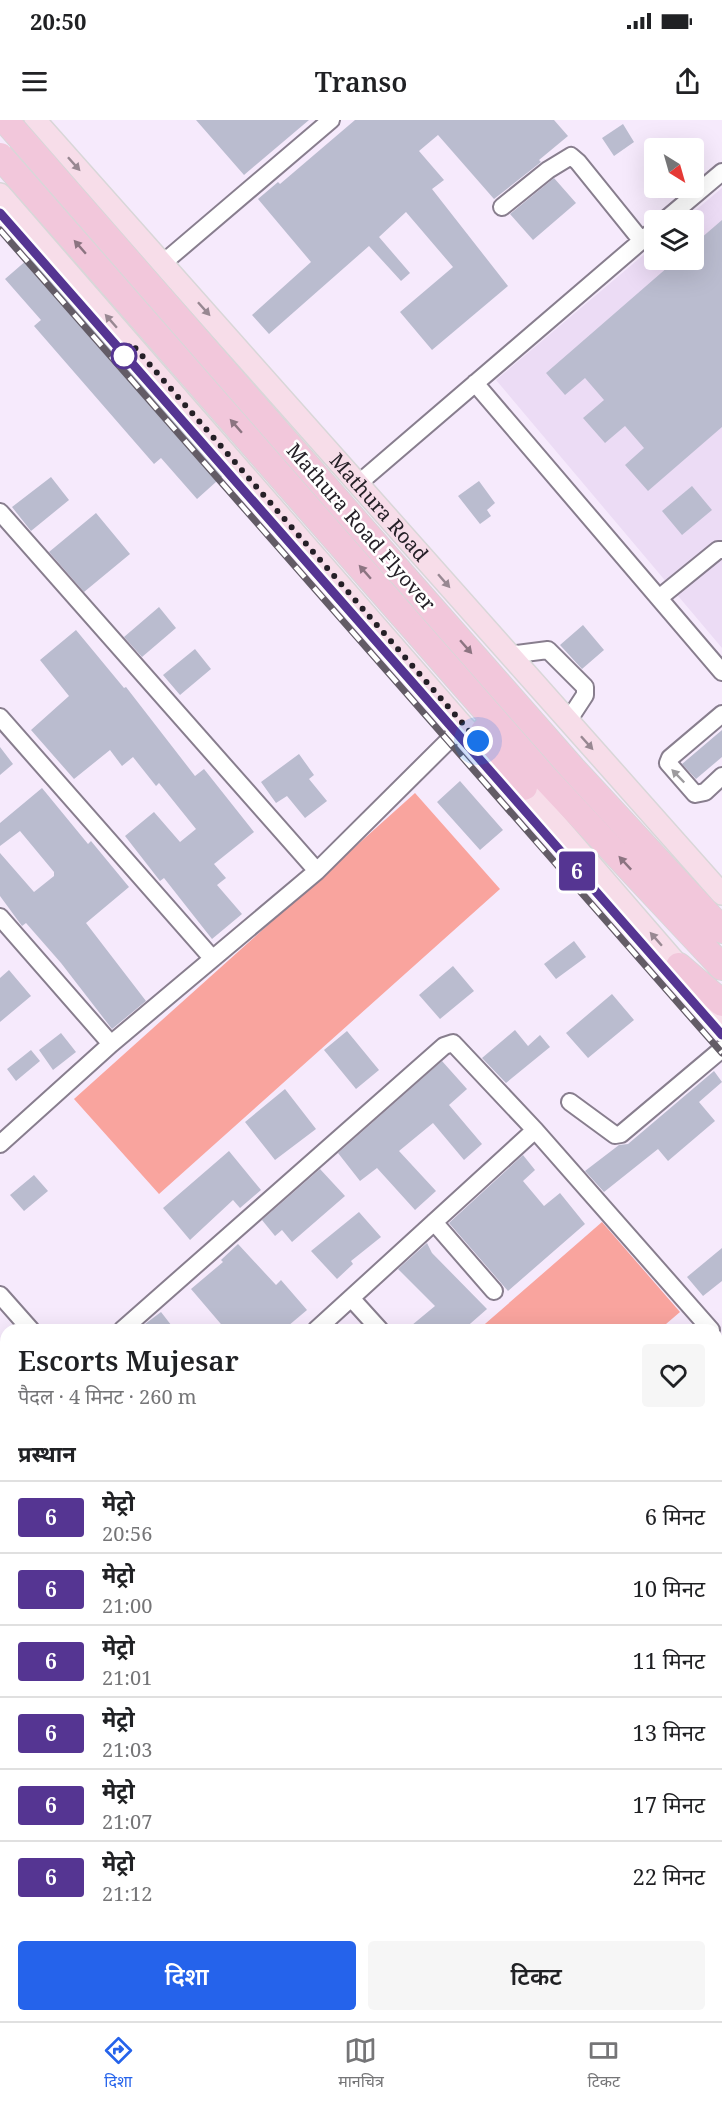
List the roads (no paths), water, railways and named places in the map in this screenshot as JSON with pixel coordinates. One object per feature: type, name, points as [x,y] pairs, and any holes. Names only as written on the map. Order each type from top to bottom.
[{"type":"highway","name":"Mathura Road Flyover","points":[[5,120],[573,769],[720,927]]},
{"type":"highway","name":"Mathura Road Flyover","points":[[0,156],[425,641]]},
{"type":"highway","points":[[425,641],[524,787]]},
{"type":"highway","points":[[425,641],[546,779],[722,967]]},
{"type":"highway","points":[[679,966],[722,1003]]},
{"type":"main road","name":"Mathura Road","points":[[38,121],[722,894]]},
{"type":"main road","points":[[0,194],[463,726],[524,787],[722,1016]]},
{"type":"street","points":[[163,263],[331,120]]},
{"type":"street","points":[[502,207],[548,170],[571,156],[644,231]]},
{"type":"street","points":[[677,210],[722,172]]},
{"type":"street","points":[[359,483],[644,238]]},
{"type":"street","points":[[475,383],[722,672]]},
{"type":"street","points":[[0,512],[317,871]]},
{"type":"street","points":[[659,598],[722,550]]},
{"type":"street","points":[[509,655],[548,650],[585,687],[585,695],[568,721]]},
{"type":"street","points":[[722,714],[670,758],[668,763],[695,794],[705,792],[722,776]]},
{"type":"street","points":[[0,717],[212,958]]},
{"type":"street","points":[[0,1144],[111,1044],[317,871],[463,726]]},
{"type":"street","points":[[0,917],[111,1044]]},
{"type":"street","points":[[129,1324],[444,1046],[453,1043],[535,1130],[706,1324]]},
{"type":"street","points":[[570,1102],[615,1134],[621,1134],[722,1049]]},
{"type":"street","points":[[323,1324],[535,1130]]},
{"type":"street","points":[[434,1222],[494,1291]]},
{"type":"street","points":[[0,1295],[26,1324]]},
{"type":"street","points":[[351,1298],[375,1324]]},
{"type":"railway","points":[[0,213],[722,1035]]},
{"type":"railway","points":[[0,230],[722,1053]]},
{"type":"metro line","name":"6","points":[[0,213],[223,470],[722,1035]]}]
